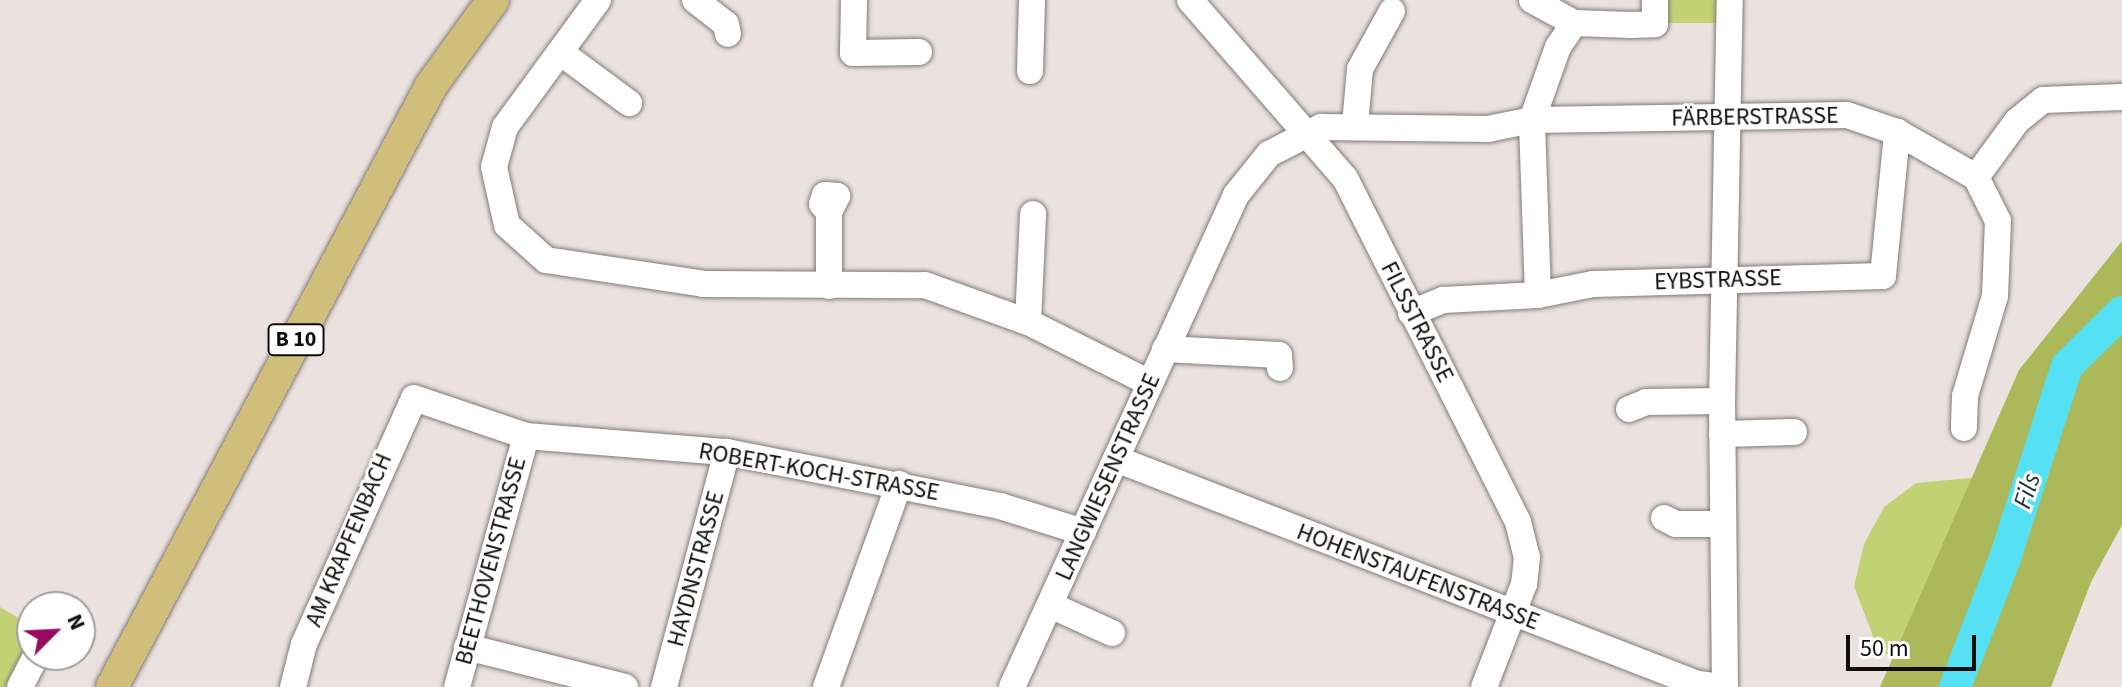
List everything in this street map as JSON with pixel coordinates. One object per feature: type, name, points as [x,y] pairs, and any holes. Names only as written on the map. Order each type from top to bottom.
[{"type":"main road","name":"B 10","points":[[112,687],[431,86],[493,0]]},
{"type":"street","points":[[598,0],[505,127],[494,167],[507,225],[546,260],[704,284],[925,285],[1028,322],[1150,383]]},
{"type":"street","points":[[695,0],[726,24],[728,34]]},
{"type":"street","points":[[854,0],[853,53],[919,52]]},
{"type":"street","points":[[1030,71],[1032,0]]},
{"type":"street","name":"FILSSTRASSE","points":[[1190,0],[1308,131],[1345,178],[1524,539],[1524,584],[1484,687]]},
{"type":"street","points":[[1532,0],[1574,23],[1655,24],[1655,0]]},
{"type":"street","points":[[1723,687],[1722,401],[1727,279],[1730,0]]},
{"type":"street","points":[[1355,125],[1360,69],[1392,11]]},
{"type":"street","points":[[1538,295],[1532,120],[1558,47],[1574,23]]},
{"type":"street","points":[[560,52],[629,103]]},
{"type":"street","points":[[1964,428],[1965,396],[1996,276],[1998,221],[1976,177],[2017,121],[2043,100],[2122,97]]},
{"type":"street","name":"FÄRBERSTRASSE","points":[[1308,131],[1355,125],[1488,129],[1532,120],[1847,115],[1897,132],[1976,177]]},
{"type":"street","name":"LANGWIESENSTRASSE","points":[[1012,687],[1165,349],[1251,172],[1308,131]]},
{"type":"street","name":"EYBSTRASSE","points":[[1411,313],[1443,300],[1538,295],[1593,284],[1883,276],[1897,132]]},
{"type":"street","points":[[829,212],[829,286]]},
{"type":"street","points":[[1028,322],[1033,214]]},
{"type":"street","name":"LANGWIESENSTRASSE","points":[[1165,349],[1279,355],[1280,368]]},
{"type":"street","name":"ROBERT-KOCH-STRASSE","points":[[414,398],[526,436],[727,452],[899,484],[1083,532]]},
{"type":"street","name":"AM KRAPFENBACH","points":[[293,687],[304,644],[414,398]]},
{"type":"street","points":[[1629,409],[1646,402],[1722,401]]},
{"type":"street","points":[[1722,434],[1794,432]]},
{"type":"street","name":"BEETHOVENSTRASSE","points":[[457,687],[526,436]]},
{"type":"street","name":"HAYDNSTRASSE","points":[[664,687],[727,452]]},
{"type":"street","name":"HOHENSTAUFENSTRASSE","points":[[1116,459],[1698,684],[1723,687]]},
{"type":"street","points":[[826,687],[899,484]]},
{"type":"street","points":[[1664,518],[1722,524]]},
{"type":"street","name":"LANGWIESENSTRASSE","points":[[1050,605],[1112,633]]},
{"type":"street","points":[[467,647],[625,687]]},
{"type":"green space","points":[[1664,0],[1724,0],[1724,23],[1664,23]]},
{"type":"green space","points":[[2122,241],[2122,525],[2091,582],[2051,687],[1880,687],[2019,370]]},
{"type":"green space","points":[[1970,478],[2014,516],[1938,671],[1879,652],[1854,586],[1864,544],[1884,507],[1916,483]]},
{"type":"green space","points":[[0,607],[16,616],[16,670],[10,687],[0,687]]},
{"type":"waterway","name":"Fils","points":[[1955,687],[2005,558],[2067,366],[2122,312]]}]
